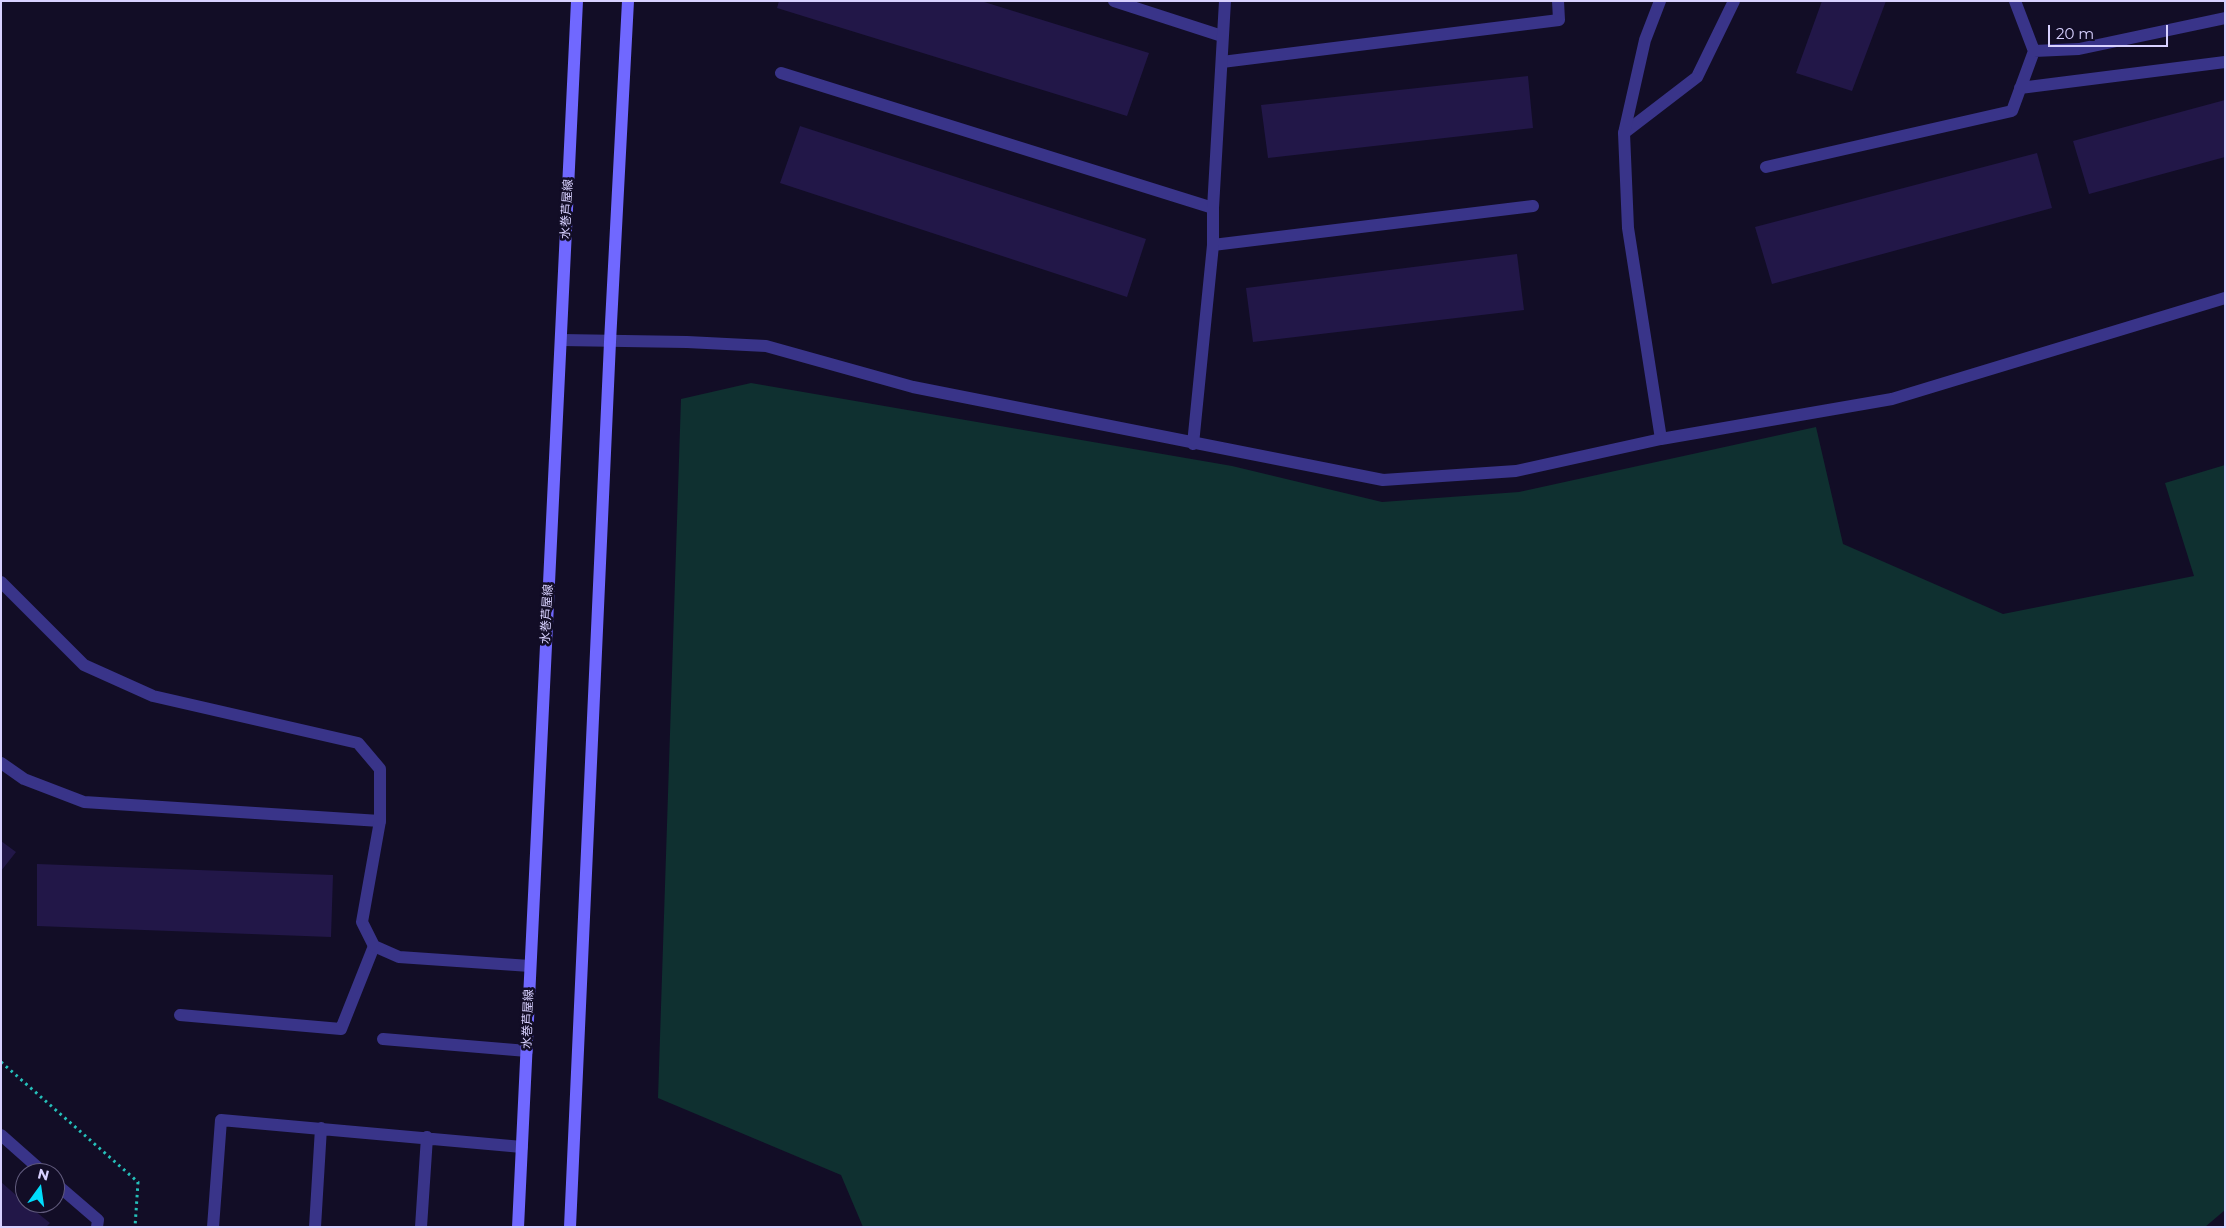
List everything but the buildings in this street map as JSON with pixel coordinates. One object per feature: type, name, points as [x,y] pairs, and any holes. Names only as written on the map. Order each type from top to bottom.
[{"type":"main road","name":"水巻芦屋線","points":[[518,1227],[576,1]]},
{"type":"main road","points":[[570,1227],[610,342],[628,1]]},
{"type":"street","points":[[1114,1],[1222,36]]},
{"type":"street","points":[[1193,444],[1213,245],[1213,208],[1225,1]]},
{"type":"street","points":[[1222,62],[1559,20],[1558,1]]},
{"type":"street","points":[[1660,1],[1645,40],[1624,133],[1628,228],[1661,439]]},
{"type":"street","points":[[1624,133],[1697,77],[1734,1]]},
{"type":"street","points":[[1766,167],[2012,111],[2034,51],[2015,1]]},
{"type":"street","points":[[2034,51],[2079,49],[2225,18]]},
{"type":"street","points":[[2020,88],[2225,62]]},
{"type":"street","points":[[781,73],[1213,208]]},
{"type":"street","points":[[1213,245],[1533,206]]},
{"type":"street","points":[[561,340],[687,342],[766,346],[912,387],[1383,480],[1516,471],[1661,439],[1892,399],[2225,298]]},
{"type":"street","points":[[1,582],[84,665],[153,696],[358,743],[380,770],[380,821],[362,922],[374,946],[399,957],[530,966]]},
{"type":"street","points":[[1,763],[24,779],[84,802],[380,821]]},
{"type":"street","points":[[180,1015],[342,1029],[374,946]]},
{"type":"street","points":[[383,1039],[527,1051]]},
{"type":"street","points":[[213,1227],[221,1120],[522,1147]]},
{"type":"street","points":[[315,1227],[321,1128]]},
{"type":"street","points":[[1,1136],[32,1163]]},
{"type":"street","points":[[421,1227],[426,1137]]},
{"type":"street","points":[[65,1192],[98,1220],[97,1227]]},
{"type":"path","points":[[1,1062],[138,1182],[135,1227]]},
{"type":"green space","points":[[751,383],[1232,466],[1382,502],[1519,492],[1816,427],[1843,544],[2003,614],[2194,576],[2165,483],[2225,465],[2225,1210],[2205,1227],[863,1227],[841,1175],[658,1098],[681,399]]}]
